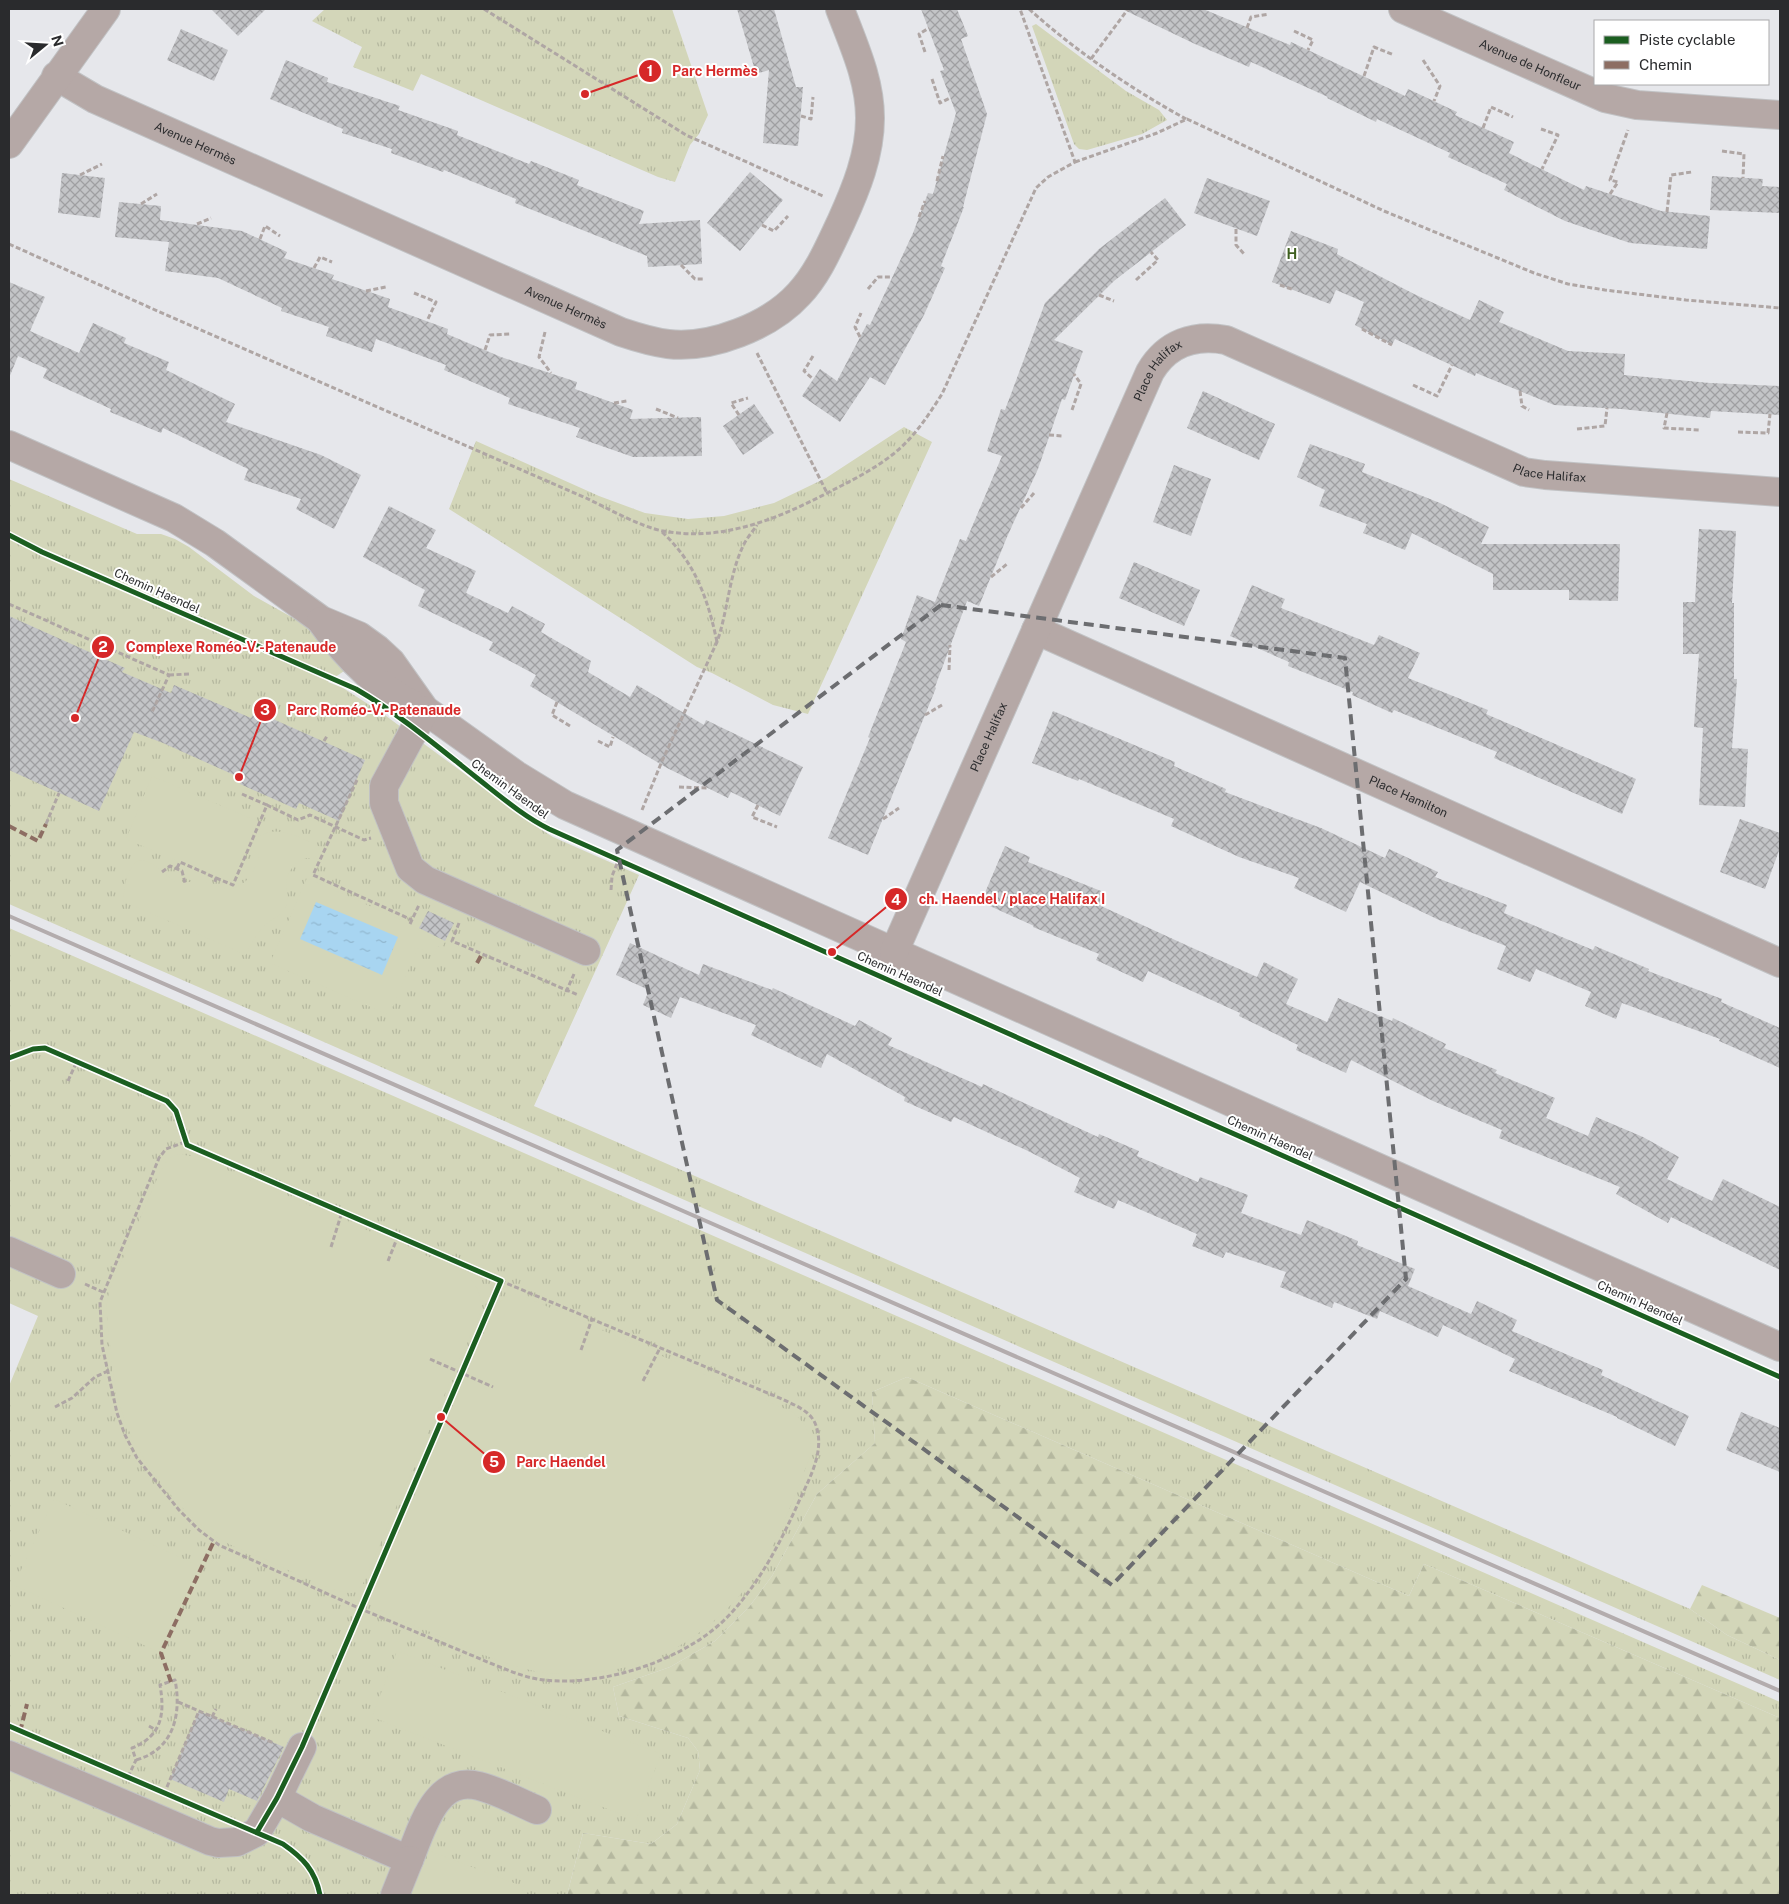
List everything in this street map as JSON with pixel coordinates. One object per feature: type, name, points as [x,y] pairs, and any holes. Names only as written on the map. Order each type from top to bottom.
[{"type":"street","points":[[9,144],[56,76],[106,9]]},
{"type":"street","name":"Avenue Hermès","points":[[56,76],[95,100],[621,332],[647,340],[670,344],[696,342],[734,335],[746,330],[773,316],[793,300],[812,276],[848,207],[863,168],[870,131],[870,116],[864,73],[840,9]]},
{"type":"street","name":"Avenue de Honfleur","points":[[1402,9],[1605,98],[1637,105],[1780,115]]},
{"type":"street","name":"Place Halifax","points":[[894,952],[1150,372],[1158,359],[1168,349],[1188,340],[1214,337],[1226,340],[1524,472],[1780,492]]},
{"type":"street","name":"Chemin Haendel","points":[[9,445],[174,518],[215,543],[321,620],[359,636],[391,662],[425,710],[516,775],[565,805],[1780,1346]]},
{"type":"street","name":"Place Hamilton","points":[[1036,630],[1780,963]]},
{"type":"street","points":[[425,710],[384,786],[384,803],[410,868],[416,874],[440,886],[586,950]]},
{"type":"street","points":[[9,1251],[61,1274]]},
{"type":"street","points":[[9,1755],[218,1843],[237,1842],[257,1832],[277,1798],[300,1750]]},
{"type":"street","points":[[394,1895],[430,1811],[437,1799],[446,1792],[457,1786],[468,1784],[481,1786],[537,1810]]},
{"type":"street","points":[[277,1798],[312,1818],[409,1860]]},
{"type":"path","points":[[484,9],[686,135],[824,196]]},
{"type":"path","points":[[1029,9],[1091,60],[1148,97],[1187,119],[1384,211],[1534,274],[1568,284],[1604,290],[1686,300],[1780,308]]},
{"type":"path","points":[[1091,60],[1128,9]]},
{"type":"path","points":[[1247,28],[1251,17],[1269,14]]},
{"type":"path","points":[[925,52],[919,34],[929,28]]},
{"type":"path","points":[[1294,31],[1313,40],[1308,50]]},
{"type":"path","points":[[1364,76],[1374,47],[1394,55]]},
{"type":"path","points":[[1423,60],[1440,86],[1434,101]]},
{"type":"path","points":[[932,79],[940,103],[950,98]]},
{"type":"path","points":[[801,116],[811,119],[813,97]]},
{"type":"path","points":[[1610,194],[1618,182],[1610,180],[1637,105]]},
{"type":"path","points":[[1483,128],[1491,108],[1513,117]]},
{"type":"path","points":[[1076,162],[1157,133],[1187,119]]},
{"type":"path","points":[[1541,129],[1558,135],[1542,169]]},
{"type":"path","points":[[1722,151],[1744,154],[1742,178]]},
{"type":"path","points":[[937,181],[944,156]]},
{"type":"path","points":[[80,175],[102,164]]},
{"type":"path","points":[[1667,212],[1671,174],[1692,172]]},
{"type":"path","points":[[141,204],[157,194]]},
{"type":"path","points":[[919,217],[925,201]]},
{"type":"path","points":[[762,225],[774,231],[788,216]]},
{"type":"path","points":[[197,224],[211,218]]},
{"type":"path","points":[[260,239],[265,226],[280,236]]},
{"type":"path","points":[[1236,229],[1236,245],[1244,254]]},
{"type":"path","points":[[1136,280],[1158,260],[1151,252]]},
{"type":"path","points":[[314,268],[320,257],[332,262]]},
{"type":"path","points":[[681,265],[695,279],[704,279]]},
{"type":"path","points":[[868,289],[878,277],[892,277]]},
{"type":"path","points":[[1280,285],[1294,290]]},
{"type":"path","points":[[366,291],[386,287]]},
{"type":"path","points":[[414,293],[436,302],[427,321]]},
{"type":"path","points":[[1099,295],[1114,301]]},
{"type":"path","points":[[860,337],[856,327],[861,313]]},
{"type":"path","points":[[1362,329],[1392,345]]},
{"type":"path","points":[[545,332],[539,357],[551,373]]},
{"type":"path","points":[[486,350],[490,335],[510,334]]},
{"type":"path","points":[[756,352],[827,493]]},
{"type":"path","points":[[813,356],[804,371],[813,380]]},
{"type":"path","points":[[1412,385],[1437,396],[1452,365]]},
{"type":"path","points":[[1072,410],[1081,384],[1074,374]]},
{"type":"path","points":[[1520,391],[1522,406],[1529,410]]},
{"type":"path","points":[[739,416],[731,403],[748,398]]},
{"type":"path","points":[[614,402],[627,401]]},
{"type":"path","points":[[1577,429],[1605,426],[1607,408]]},
{"type":"path","points":[[656,409],[678,418]]},
{"type":"path","points":[[1667,414],[1664,428],[1700,430]]},
{"type":"path","points":[[1738,432],[1768,433],[1770,414]]},
{"type":"path","points":[[1049,435],[1063,436]]},
{"type":"path","points":[[1021,508],[1034,493]]},
{"type":"path","points":[[640,814],[662,761],[717,642],[738,560],[744,543],[758,525]]},
{"type":"path","points":[[661,531],[680,549],[697,576],[713,621],[717,642]]},
{"type":"path","points":[[991,576],[1007,564]]},
{"type":"path","points":[[9,604],[168,675],[189,674]]},
{"type":"path","points":[[950,645],[950,670]]},
{"type":"path","points":[[152,712],[168,675]]},
{"type":"path","points":[[557,702],[552,715],[570,726]]},
{"type":"path","points":[[925,715],[942,705]]},
{"type":"path","points":[[324,741],[327,736]]},
{"type":"path","points":[[598,741],[610,747],[613,737]]},
{"type":"path","points":[[358,777],[313,875],[412,920]]},
{"type":"path","points":[[679,787],[707,788]]},
{"type":"path","points":[[46,824],[59,793]]},
{"type":"path","points":[[242,794],[298,820],[310,815],[364,840],[394,829]]},
{"type":"path","points":[[177,868],[180,862],[233,885],[267,805]]},
{"type":"path","points":[[758,805],[752,817],[777,827]]},
{"type":"path","points":[[883,819],[899,808]]},
{"type":"path","points":[[611,890],[616,859],[623,851]]},
{"type":"path","points":[[616,859],[627,864]]},
{"type":"path","points":[[162,872],[170,866],[177,868],[182,871],[186,883]]},
{"type":"path","points":[[214,884],[216,878]]},
{"type":"path","points":[[460,922],[452,941],[578,995]]},
{"type":"path","points":[[69,1058],[86,1065]]},
{"type":"path","points":[[68,1081],[77,1061]]},
{"type":"path","points":[[185,1142],[166,1149],[159,1158],[100,1302],[102,1345],[117,1413],[125,1435],[137,1458],[179,1510],[199,1530],[219,1545],[361,1609],[527,1677],[545,1680],[572,1680],[613,1676],[646,1667],[678,1653],[707,1635],[732,1613],[753,1588],[772,1557],[814,1467],[819,1447],[818,1432],[814,1420],[804,1410],[493,1277]]},
{"type":"path","points":[[333,1208],[350,1216]]},
{"type":"path","points":[[331,1247],[342,1212]]},
{"type":"path","points":[[390,1233],[407,1240]]},
{"type":"path","points":[[388,1261],[398,1236]]},
{"type":"path","points":[[497,1290],[501,1281]]},
{"type":"path","points":[[92,1287],[103,1292]]},
{"type":"path","points":[[581,1350],[592,1319]]},
{"type":"path","points":[[643,1381],[660,1348]]},
{"type":"path","points":[[430,1359],[493,1387]]},
{"type":"path","points":[[458,1382],[466,1364]]},
{"type":"path","points":[[56,1407],[72,1398],[95,1377],[108,1371]]},
{"type":"path","points":[[357,1617],[365,1600]]},
{"type":"path","points":[[128,1777],[136,1760],[132,1748],[148,1740],[156,1730],[162,1715],[160,1685],[175,1680],[178,1702],[174,1725],[168,1738],[147,1757],[136,1760]]},
{"type":"path","points":[[178,1702],[212,1717],[300,1750]]},
{"type":"path","points":[[212,1717],[216,1708]]},
{"type":"path","points":[[161,1799],[199,1711]]},
{"type":"path","points":[[149,1726],[156,1730]]},
{"type":"path","points":[[120,1774],[137,1781]]},
{"type":"path","points":[[155,1789],[172,1796]]},
{"type":"highlighted area","points":[[941,605],[1345,658],[1406,1279],[1112,1585],[717,1300],[617,850]]},
{"type":"green space","points":[[325,9],[672,9],[708,115],[699,134],[690,145],[675,182],[658,177],[421,74],[413,91],[353,67],[362,47],[312,21]]},
{"type":"green space","points":[[1036,24],[1126,91],[1159,110],[1167,120],[1142,134],[1087,150],[1079,149],[1074,144],[1032,26]]},
{"type":"green space","points":[[904,427],[932,442],[808,714],[773,705],[697,667],[449,509],[476,441],[599,496],[645,513],[688,519],[724,516],[774,503],[826,478]]},
{"type":"green space","points":[[9,479],[137,534],[161,534],[189,547],[254,596],[323,637],[347,669],[328,682],[343,688],[382,713],[553,837],[639,875],[534,1106],[1690,1609],[1727,1635],[1780,1660],[1780,1680],[9,904]]},
{"type":"green space","points":[[152,776],[259,822],[249,847],[260,836],[267,833],[283,832],[320,847],[315,859],[306,858],[292,868],[286,880],[288,899],[285,908],[257,934],[246,955],[123,901],[128,874],[139,860],[154,865],[175,882],[206,882],[230,890],[250,877],[260,855],[248,849],[233,885],[126,839]]},
{"type":"green space","points":[[307,878],[410,924],[418,907],[428,911],[433,899],[450,907],[444,919],[454,923],[442,948],[437,946],[434,955],[418,948],[389,1015],[270,963]]},
{"type":"green space","points":[[9,928],[1780,1702],[1780,1718],[1424,1564],[1409,1596],[907,1377],[872,1392],[875,1443],[817,1494],[772,1576],[749,1607],[715,1641],[670,1667],[613,1687],[619,1716],[688,1738],[698,1751],[700,1770],[677,1824],[651,1844],[583,1833],[567,1895],[9,1895],[9,1386],[38,1316],[9,1303]]},
{"type":"green space","points":[[178,1154],[197,1157],[462,1271],[471,1279],[479,1293],[481,1310],[362,1586],[353,1593],[334,1589],[306,1578],[231,1545],[212,1534],[184,1509],[158,1480],[126,1424],[113,1372],[107,1321],[108,1297],[160,1172],[168,1159]]},
{"type":"green space","points":[[513,1294],[525,1297],[792,1412],[802,1421],[808,1432],[811,1444],[810,1457],[779,1532],[756,1574],[739,1596],[708,1626],[684,1643],[658,1657],[608,1671],[572,1674],[540,1672],[518,1667],[486,1655],[378,1609],[372,1603],[372,1595],[494,1309],[504,1298]]},
{"type":"green space","points":[[907,1377],[1409,1596],[1424,1564],[1780,1718],[1780,1895],[567,1895],[583,1833],[651,1844],[677,1824],[700,1770],[698,1751],[688,1738],[619,1716],[613,1687],[670,1667],[715,1641],[749,1607],[772,1576],[817,1494],[875,1443],[872,1392]]},
{"type":"green space","points":[[54,1499],[201,1567],[161,1653],[14,1585]]},
{"type":"green space","points":[[1702,1585],[1780,1618],[1780,1660],[1727,1635],[1690,1609]]},
{"type":"green space","points":[[397,1651],[661,1754],[636,1820],[372,1717]]},
{"type":"green space","points":[[430,1851],[524,1887],[521,1895],[412,1895]]},
{"type":"water","points":[[316,902],[398,937],[382,975],[300,939]]},
{"type":"building","points":[[211,9],[266,9],[238,36]]},
{"type":"building","points":[[737,9],[774,9],[796,87],[803,87],[798,146],[763,143],[769,70],[756,74]]},
{"type":"building","points":[[921,9],[957,9],[968,36],[961,39],[987,114],[964,207],[941,266],[945,268],[924,315],[885,385],[870,377],[840,422],[802,396],[820,369],[837,381],[867,324],[870,325],[913,233],[928,193],[933,194],[956,113],[940,71],[944,70]]},
{"type":"building","points":[[1122,9],[1203,9],[1290,45],[1291,42],[1405,96],[1408,89],[1457,112],[1455,115],[1514,142],[1509,153],[1584,190],[1586,186],[1661,211],[1710,216],[1707,249],[1630,243],[1565,221],[1504,190],[1507,184],[1448,157],[1450,153],[1377,119],[1376,122],[1328,97],[1251,62],[1249,67],[1195,44]]},
{"type":"building","points":[[181,29],[228,50],[214,81],[167,60]]},
{"type":"building","points":[[286,60],[328,78],[327,82],[400,106],[398,110],[458,131],[457,135],[529,164],[531,161],[579,180],[577,185],[644,211],[639,224],[700,220],[702,264],[648,267],[647,256],[515,203],[516,199],[444,170],[443,172],[391,153],[392,149],[342,133],[343,129],[270,99]]},
{"type":"building","points":[[750,172],[783,200],[740,251],[707,223]]},
{"type":"building","points":[[62,173],[105,178],[100,218],[58,213]]},
{"type":"building","points":[[1712,176],[1763,179],[1762,186],[1780,187],[1780,213],[1710,210]]},
{"type":"building","points":[[1207,178],[1270,201],[1257,236],[1194,213]]},
{"type":"building","points":[[1165,198],[1186,225],[1114,281],[1054,340],[1083,351],[1065,400],[1062,399],[1038,469],[1007,537],[979,606],[967,601],[936,688],[868,855],[828,838],[870,738],[868,737],[906,642],[901,639],[917,595],[935,602],[960,539],[966,541],[1002,456],[987,451],[1001,409],[1005,410],[1045,303],[1099,249]]},
{"type":"building","points":[[119,202],[161,206],[160,220],[242,231],[287,252],[284,258],[334,275],[332,279],[390,299],[388,307],[448,329],[447,334],[501,357],[577,382],[575,389],[633,410],[630,419],[701,417],[702,456],[633,457],[576,437],[580,428],[508,404],[510,398],[444,370],[446,365],[376,339],[372,352],[326,336],[329,327],[281,311],[282,308],[218,278],[165,271],[169,242],[115,237]]},
{"type":"building","points":[[1291,231],[1338,249],[1337,254],[1414,294],[1470,320],[1479,300],[1504,312],[1499,322],[1568,351],[1625,354],[1624,375],[1710,383],[1780,386],[1780,415],[1711,411],[1710,418],[1621,409],[1554,405],[1476,373],[1475,376],[1395,339],[1392,345],[1355,325],[1364,302],[1336,290],[1330,304],[1272,282]]},
{"type":"building","points":[[9,282],[45,297],[30,331],[79,353],[93,323],[126,338],[124,343],[169,362],[166,370],[235,404],[226,422],[321,455],[361,475],[334,529],[296,509],[301,499],[244,480],[248,469],[163,428],[161,433],[110,412],[111,409],[43,378],[47,369],[18,356],[9,378]]},
{"type":"building","points":[[1203,391],[1275,424],[1259,460],[1187,428]]},
{"type":"building","points":[[754,404],[774,433],[743,455],[723,426]]},
{"type":"building","points":[[1310,444],[1365,464],[1362,472],[1440,503],[1489,527],[1481,544],[1620,544],[1618,601],[1569,600],[1569,590],[1493,590],[1493,574],[1412,533],[1405,550],[1363,533],[1367,524],[1319,506],[1325,490],[1297,477]]},
{"type":"building","points":[[1174,465],[1211,479],[1191,536],[1153,522]]},
{"type":"building","points":[[389,506],[436,530],[426,548],[476,571],[466,593],[508,613],[512,606],[545,624],[541,632],[591,661],[588,672],[630,697],[637,685],[704,725],[706,720],[803,767],[780,816],[731,792],[728,798],[667,768],[530,686],[536,675],[489,650],[493,642],[418,606],[425,590],[363,557]]},
{"type":"building","points":[[1699,529],[1736,531],[1732,603],[1734,603],[1734,679],[1737,679],[1732,748],[1748,749],[1745,807],[1699,805],[1703,728],[1694,727],[1699,654],[1683,654],[1683,602],[1695,602]]},
{"type":"building","points":[[1134,562],[1200,590],[1184,626],[1119,598]]},
{"type":"building","points":[[1252,585],[1285,599],[1281,608],[1374,645],[1379,635],[1420,653],[1408,678],[1488,710],[1486,714],[1636,779],[1622,814],[1494,758],[1497,752],[1394,710],[1392,713],[1352,695],[1353,692],[1288,666],[1289,662],[1230,636]]},
{"type":"building","points":[[9,616],[125,668],[122,672],[171,693],[174,685],[251,718],[255,711],[365,760],[339,821],[299,803],[296,809],[240,784],[243,779],[134,732],[99,811],[9,770]]},
{"type":"building","points":[[1053,711],[1175,762],[1174,766],[1226,789],[1225,792],[1321,828],[1385,858],[1389,849],[1438,872],[1435,877],[1507,905],[1504,913],[1593,950],[1595,946],[1649,969],[1648,971],[1722,999],[1721,1002],[1780,1028],[1780,1068],[1719,1041],[1720,1039],[1622,1003],[1616,1019],[1585,1006],[1591,992],[1536,969],[1530,982],[1497,969],[1506,946],[1439,920],[1360,882],[1346,912],[1294,888],[1299,878],[1239,857],[1171,826],[1174,819],[1079,779],[1078,781],[1032,763]]},
{"type":"building","points":[[1740,819],[1780,833],[1780,848],[1765,889],[1720,872]]},
{"type":"building","points":[[1005,846],[1030,857],[1028,862],[1106,893],[1101,906],[1186,945],[1257,977],[1264,962],[1298,979],[1286,1004],[1327,1022],[1338,998],[1392,1021],[1393,1018],[1446,1044],[1444,1048],[1497,1070],[1495,1073],[1555,1098],[1546,1118],[1588,1136],[1596,1117],[1643,1137],[1679,1157],[1667,1179],[1712,1201],[1723,1179],[1780,1207],[1780,1270],[1671,1217],[1668,1223],[1616,1194],[1620,1187],[1499,1138],[1502,1130],[1433,1101],[1351,1060],[1346,1073],[1296,1050],[1298,1045],[1239,1016],[1240,1013],[1148,971],[1143,982],[1096,960],[1099,954],[1033,927],[981,902]]},
{"type":"building","points":[[428,911],[454,923],[445,941],[419,928]]},
{"type":"building","points":[[630,943],[699,975],[703,964],[772,990],[773,988],[855,1026],[859,1020],[892,1038],[888,1045],[982,1087],[983,1084],[1098,1137],[1099,1134],[1139,1151],[1137,1156],[1198,1182],[1200,1177],[1248,1195],[1241,1213],[1301,1235],[1307,1220],[1358,1241],[1357,1245],[1415,1269],[1408,1286],[1471,1314],[1477,1301],[1517,1320],[1512,1331],[1603,1370],[1601,1375],[1689,1416],[1675,1446],[1617,1417],[1509,1371],[1515,1359],[1443,1325],[1438,1337],[1380,1311],[1377,1319],[1334,1302],[1332,1308],[1280,1287],[1286,1272],[1226,1252],[1223,1258],[1192,1246],[1197,1234],[1118,1200],[1114,1209],[1074,1192],[1080,1178],[1028,1151],[954,1117],[951,1122],[904,1101],[905,1097],[827,1054],[821,1068],[751,1035],[756,1025],[680,997],[671,1018],[643,1005],[649,990],[616,975]]},
{"type":"building","points":[[1741,1412],[1780,1428],[1780,1472],[1726,1450]]},
{"type":"building","points":[[199,1711],[284,1747],[257,1801],[229,1789],[224,1802],[170,1779]]},
{"type":"railway","points":[[9,916],[1780,1691]]},
{"type":"marked path","points":[[9,826],[38,841],[46,824]]},
{"type":"marked path","points":[[477,963],[482,954]]},
{"type":"marked path","points":[[171,1682],[161,1653],[214,1541]]},
{"type":"marked path","points":[[20,1732],[27,1704]]},
{"type":"cycle path","points":[[9,535],[42,552],[356,689],[403,720],[503,799],[549,829],[1780,1377]]},
{"type":"cycle path","points":[[9,1058],[33,1049],[45,1048],[167,1101],[176,1111],[187,1145],[501,1281],[302,1747],[277,1798],[257,1832]]},
{"type":"cycle path","points":[[9,1726],[283,1844],[297,1854],[307,1865],[315,1878],[320,1895]]},
{"type":"place","name":"Parc Hermès","points":[[585,94]]},
{"type":"place","name":"Complexe Roméo-V.-Patenaude","points":[[75,718]]},
{"type":"place","name":"Parc Roméo-V.-Patenaude","points":[[239,777]]},
{"type":"place","name":"ch. Haendel / place Halifax I","points":[[832,952]]},
{"type":"place","name":"Parc Haendel","points":[[441,1417]]},
{"type":"district","name":"H","points":[[1292,254]]}]
